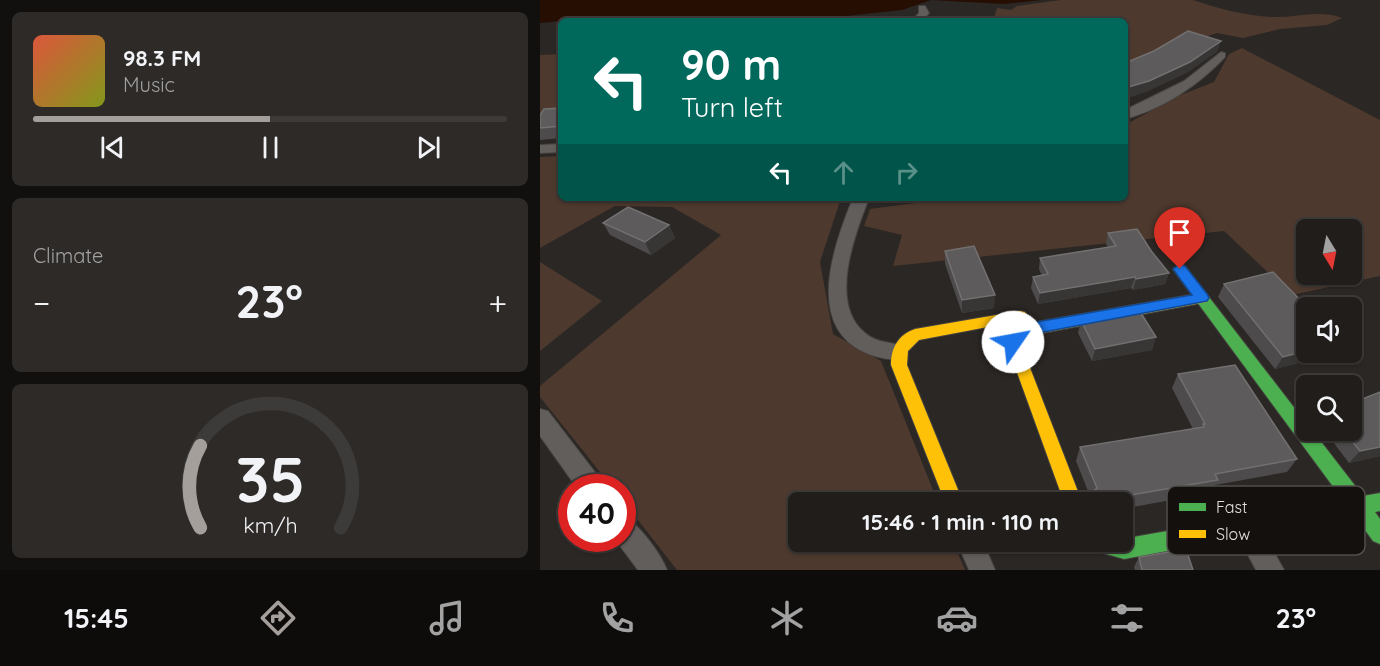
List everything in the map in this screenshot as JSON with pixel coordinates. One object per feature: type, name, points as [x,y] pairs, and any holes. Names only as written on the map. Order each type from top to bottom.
[{"type":"street","points":[[920,18],[924,13],[922,8]]},
{"type":"street","points":[[1128,114],[1163,99],[1203,75],[1221,55]]},
{"type":"street","points":[[540,149],[558,148]]},
{"type":"street","points":[[860,201],[839,261],[838,304],[845,323],[854,336],[869,346],[897,352]]},
{"type":"street","points":[[1180,269],[1344,486]]},
{"type":"street","points":[[1069,492],[1013,342],[1014,335],[1019,331],[1202,298]]},
{"type":"street","points":[[950,492],[899,365],[897,352],[903,341],[915,335],[1020,316]]},
{"type":"street","points":[[540,418],[582,474]]},
{"type":"street","points":[[1365,505],[1380,502]]},
{"type":"street","points":[[1365,514],[1380,534]]},
{"type":"street","points":[[1133,547],[1167,541]]},
{"type":"street","points":[[636,546],[654,570]]},
{"type":"street","points":[[974,552],[982,570]]},
{"type":"street","points":[[1262,555],[1271,570]]},
{"type":"shaded area","points":[[540,0],[931,0],[902,10],[828,18],[558,18],[558,21],[540,23]]},
{"type":"shaded area","points":[[931,0],[1043,0],[1004,4]]},
{"type":"shaded area","points":[[1061,0],[1193,0],[1232,11],[1262,16],[1325,14],[1342,18],[1327,25],[1280,29],[1243,38],[1217,33],[1128,63],[1128,18],[994,18],[997,8],[1011,10],[1017,6]]},
{"type":"shaded area","points":[[1242,48],[1380,120],[1380,276],[1362,280],[1362,219],[1296,219],[1296,285],[1338,285],[1292,295],[1224,231],[893,266],[902,235],[864,226],[870,209],[932,201],[1128,201],[1128,123],[1178,96],[1214,82],[1229,54]]},
{"type":"shaded area","points":[[558,54],[558,116],[540,125],[540,55]]},
{"type":"shaded area","points":[[558,156],[558,201],[840,201],[820,262],[833,334],[881,361],[934,492],[788,492],[788,552],[957,552],[965,570],[677,570],[636,518],[636,474],[602,474],[540,397],[540,386],[721,235],[672,207],[615,206],[540,248],[540,157]]},
{"type":"shaded area","points":[[540,262],[602,301],[540,351]]},
{"type":"building","points":[[1188,31],[1221,41],[1190,62],[1149,81],[1128,87],[1128,62],[1154,51]]},
{"type":"building","points":[[558,108],[558,126],[540,128],[540,115],[544,109]]},
{"type":"building","points":[[628,207],[669,225],[645,242],[603,223]]},
{"type":"building","points":[[1137,229],[1169,273],[1040,293],[1033,277],[1048,274],[1040,258],[1116,246],[1108,233]]},
{"type":"building","points":[[974,246],[995,295],[962,300],[945,251]]},
{"type":"building","points":[[1273,272],[1297,297],[1296,354],[1283,357],[1224,284]]},
{"type":"building","points":[[1139,310],[1156,337],[1095,349],[1081,320]]},
{"type":"building","points":[[1235,365],[1297,459],[1215,474],[1218,480],[1183,486],[1167,486],[1167,489],[1133,495],[1133,492],[1087,492],[1097,488],[1080,447],[1204,427],[1203,424],[1205,424],[1178,374]]},
{"type":"building","points":[[1380,392],[1380,447],[1360,451],[1352,441],[1362,441],[1362,399]]},
{"type":"building","points":[[1167,552],[1167,555],[1188,555],[1193,570],[1142,570],[1139,557]]},
{"type":"traffic: fast","points":[[1180,269],[1344,486]]},
{"type":"traffic: fast","points":[[1365,505],[1380,502]]},
{"type":"traffic: fast","points":[[1365,514],[1380,534]]},
{"type":"traffic: fast","points":[[1133,547],[1167,541]]},
{"type":"traffic: slow","points":[[1069,492],[1013,342],[1014,335],[1019,331],[1202,298]]},
{"type":"traffic: slow","points":[[950,492],[899,365],[900,351],[904,344],[915,335],[1020,316]]},
{"type":"route","points":[[1013,342],[1014,335],[1019,331],[1202,298],[1180,269]]}]
